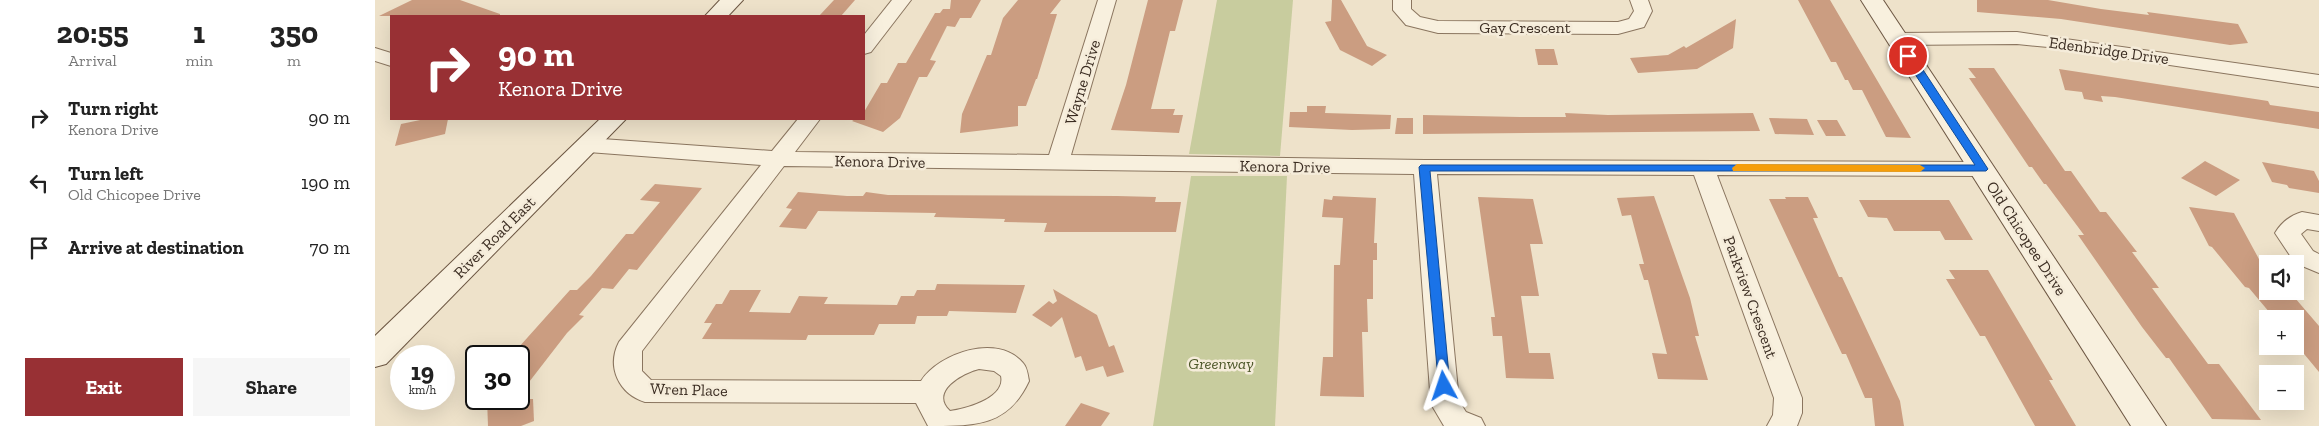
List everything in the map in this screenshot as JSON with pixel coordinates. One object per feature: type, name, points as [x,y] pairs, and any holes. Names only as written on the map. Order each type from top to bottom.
[{"type":"street","points":[[717,15],[732,0]]},
{"type":"street","points":[[865,47],[901,0]]},
{"type":"street","name":"Wayne Drive","points":[[1057,164],[1107,0]]},
{"type":"street","name":"Gay Crescent","points":[[1402,0],[1402,10],[1413,21],[1437,27],[1599,28],[1618,28],[1637,23],[1643,11],[1639,0]]},
{"type":"street","name":"Old Chicopee Drive","points":[[1872,0],[2149,426]]},
{"type":"street","name":"Edenbridge Drive","points":[[1897,39],[2017,38],[2048,41],[2319,81]]},
{"type":"street","points":[[375,54],[390,60]]},
{"type":"street","name":"River Road East","points":[[375,355],[613,120]]},
{"type":"street","name":"Wren Place","points":[[808,120],[629,349],[628,375],[645,391],[931,392]]},
{"type":"street","name":"Kenora Drive","points":[[588,145],[777,160],[1425,167],[1982,169]]},
{"type":"street","points":[[1425,167],[1445,404],[1456,420],[1471,426]]},
{"type":"street","name":"Parkview Crescent","points":[[1703,168],[1788,398],[1789,407],[1785,423],[1781,426]]},
{"type":"street","points":[[2319,223],[2302,220],[2287,233],[2305,257],[2319,264]]},
{"type":"green space","points":[[1217,0],[1293,0],[1280,156],[1189,154]]},
{"type":"green space","name":"Greenway","points":[[1191,176],[1287,176],[1275,426],[1153,426]]},
{"type":"building","points":[[412,0],[460,0],[500,14],[500,15],[379,16]]},
{"type":"building","points":[[834,0],[855,0],[842,15],[820,15]]},
{"type":"building","points":[[951,0],[981,0],[971,18],[960,18],[955,27],[947,26],[930,60],[936,61],[927,77],[919,77],[900,118],[883,132],[852,121],[865,120],[865,110],[881,83],[887,83],[898,63],[906,63],[935,13],[940,13],[943,9],[950,9]]},
{"type":"building","points":[[1018,0],[1061,0],[1050,14],[1057,14],[1037,79],[1026,106],[1018,106],[1018,126],[960,133],[962,114],[987,55],[991,55],[1003,18]]},
{"type":"building","points":[[1148,0],[1183,0],[1175,31],[1170,31],[1151,109],[1175,109],[1173,115],[1183,115],[1179,133],[1111,130],[1126,85]]},
{"type":"building","points":[[1332,0],[1341,0],[1367,46],[1387,55],[1372,66],[1340,50],[1325,22],[1331,21]]},
{"type":"building","points":[[1798,0],[1830,0],[1911,138],[1886,137],[1862,90],[1853,90],[1848,80],[1845,80],[1836,62],[1831,62]]},
{"type":"building","points":[[1977,0],[2048,0],[2101,9],[2149,15],[2147,12],[2238,24],[2248,43],[2230,45],[2061,19],[1977,12]]},
{"type":"building","points":[[1736,19],[1733,48],[1697,69],[1638,73],[1630,58],[1668,55],[1684,46],[1686,48]]},
{"type":"building","points":[[1535,49],[1554,49],[1558,65],[1538,65]]},
{"type":"building","points":[[1968,68],[1994,68],[2065,171],[2071,171],[2100,212],[2106,212],[2137,252],[2132,252],[2159,288],[2152,288],[2208,364],[2219,364],[2261,420],[2212,419],[2169,358],[2166,358],[2142,327],[2078,235],[2084,235],[2046,184],[2044,184],[2032,167],[2029,167],[1969,78],[1976,78]]},
{"type":"building","points":[[2059,69],[2268,101],[2270,105],[2319,112],[2319,129],[2115,97],[2101,96],[2103,102],[2084,99],[2082,92],[2065,90]]},
{"type":"building","points":[[1307,106],[1326,106],[1325,113],[1391,115],[1390,129],[1352,130],[1289,127],[1290,112],[1307,112]]},
{"type":"building","points":[[1565,113],[1608,115],[1753,113],[1760,131],[1423,134],[1423,115],[1566,117]]},
{"type":"building","points":[[1397,118],[1413,118],[1413,134],[1395,134]]},
{"type":"building","points":[[1769,118],[1807,119],[1814,135],[1775,134]]},
{"type":"building","points":[[420,120],[448,120],[445,134],[395,146],[401,124]]},
{"type":"building","points":[[1817,120],[1837,120],[1846,136],[1826,136]]},
{"type":"building","points":[[2205,161],[2240,180],[2216,196],[2181,178]]},
{"type":"building","points":[[2262,162],[2314,171],[2319,181],[2319,193],[2289,188],[2287,185],[2272,182]]},
{"type":"building","points":[[655,184],[702,188],[637,270],[629,269],[613,289],[602,288],[579,315],[584,316],[567,333],[530,381],[530,345],[521,345],[570,290],[577,290],[626,234],[633,234],[660,202],[640,200]]},
{"type":"building","points":[[798,192],[847,196],[863,196],[866,192],[888,195],[1156,197],[1155,202],[1181,202],[1176,232],[1044,232],[1047,223],[1004,222],[1005,219],[934,217],[936,213],[818,211],[806,229],[779,227],[792,209],[786,208]]},
{"type":"building","points":[[1333,196],[1376,198],[1374,243],[1377,243],[1377,260],[1373,260],[1373,299],[1367,299],[1368,332],[1362,332],[1364,397],[1320,396],[1323,357],[1333,357],[1334,265],[1340,265],[1343,218],[1322,217],[1324,199],[1332,200]]},
{"type":"building","points":[[1654,196],[1690,298],[1699,336],[1695,336],[1708,380],[1658,379],[1652,353],[1667,354],[1648,280],[1644,280],[1639,264],[1644,264],[1631,215],[1622,216],[1617,198]]},
{"type":"building","points":[[1478,197],[1533,199],[1543,244],[1530,244],[1539,296],[1521,296],[1529,353],[1550,353],[1554,379],[1506,378],[1502,336],[1493,336],[1491,317],[1495,317]]},
{"type":"building","points":[[1785,197],[1808,197],[1818,218],[1813,218],[1839,277],[1842,277],[1900,401],[1904,426],[1875,426],[1872,398],[1865,398],[1846,354],[1842,354],[1769,199],[1786,199]]},
{"type":"building","points":[[1859,200],[1949,200],[1973,240],[1945,240],[1940,231],[1894,231],[1887,218],[1868,217]]},
{"type":"building","points":[[2189,207],[2234,213],[2259,259],[2259,300],[2249,288],[2245,287],[2212,247],[2209,246]]},
{"type":"building","points":[[1949,270],[1988,270],[2053,380],[2049,380],[2076,426],[2035,426],[1985,336],[1980,336],[1946,279],[1955,279]]},
{"type":"building","points":[[937,284],[1025,285],[1016,313],[949,311],[947,316],[917,316],[915,324],[879,324],[874,335],[808,335],[806,340],[702,339],[712,323],[704,323],[716,304],[722,304],[730,290],[761,290],[749,312],[790,313],[799,296],[828,297],[824,304],[897,305],[901,296],[914,296],[917,290],[935,290]]},
{"type":"building","points":[[1053,289],[1097,315],[1109,347],[1114,345],[1124,372],[1107,377],[1103,366],[1086,371],[1081,356],[1075,358],[1062,317],[1051,327],[1032,315],[1049,301],[1053,304],[1057,301]]},
{"type":"building","points":[[2259,300],[2297,300],[2319,326],[2319,372],[2304,354],[2304,310],[2267,310]]},
{"type":"building","points":[[530,399],[533,399],[534,421],[521,426],[488,426],[487,410],[530,410]]},
{"type":"building","points":[[1081,403],[1110,413],[1101,426],[1065,426]]},
{"type":"slow traffic","points":[[1737,168],[1920,168]]},
{"type":"route","points":[[1444,386],[1425,167],[1982,169],[1908,56]]}]
